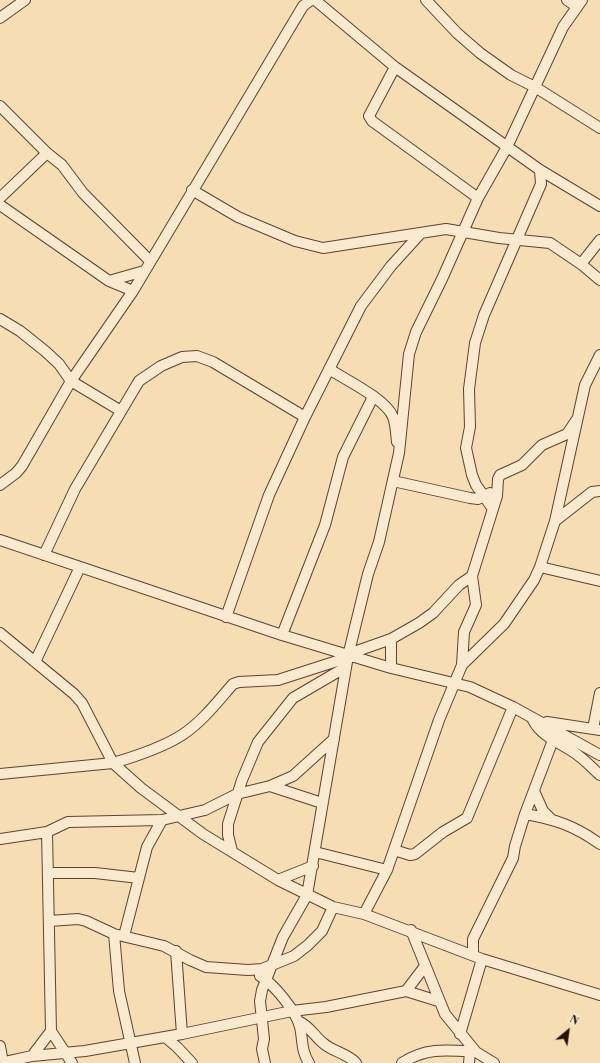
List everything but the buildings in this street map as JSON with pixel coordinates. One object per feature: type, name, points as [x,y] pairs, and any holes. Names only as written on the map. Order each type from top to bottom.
[{"type":"street","points":[[0,18],[25,0]]},
{"type":"street","points":[[315,0],[395,67],[540,170],[600,206]]},
{"type":"street","points":[[426,0],[457,33],[480,54],[511,75],[535,87],[600,128]]},
{"type":"street","points":[[266,1063],[263,1056],[264,1039],[260,1001],[270,966],[283,937],[307,895],[348,660],[368,574],[379,542],[399,453],[409,354],[416,332],[478,198],[507,147],[563,27],[579,3],[567,0]]},
{"type":"street","points":[[0,484],[16,474],[22,466],[71,381],[133,291],[192,190],[306,2]]},
{"type":"street","points":[[395,67],[370,116],[372,122],[478,198]]},
{"type":"street","points":[[0,106],[47,153],[62,165],[83,193],[150,261]]},
{"type":"street","points":[[0,198],[47,153]]},
{"type":"street","points":[[494,510],[484,497],[472,475],[466,448],[470,427],[469,389],[479,328],[540,184],[540,170]]},
{"type":"street","points":[[192,190],[238,217],[295,241],[323,248],[421,233],[446,230],[463,231],[499,238],[550,243],[581,264],[600,280]]},
{"type":"street","points":[[0,205],[110,281],[133,291]]},
{"type":"street","points":[[226,617],[269,495],[329,369],[361,306],[391,266],[421,233]]},
{"type":"street","points":[[499,238],[509,256]]},
{"type":"street","points":[[581,264],[600,240]]},
{"type":"street","points":[[110,281],[144,271]]},
{"type":"street","points":[[0,319],[20,331],[45,351],[59,364],[71,381],[121,411]]},
{"type":"street","points":[[462,665],[504,624],[534,580],[540,567],[555,521],[585,385],[600,355]]},
{"type":"street","points":[[44,555],[75,489],[139,381],[160,366],[182,357],[197,356],[212,362],[305,417]]},
{"type":"street","points":[[329,369],[373,397],[388,409],[393,417],[399,453]]},
{"type":"street","points":[[282,635],[324,525],[343,457],[373,397]]},
{"type":"street","points":[[364,914],[387,870],[439,720],[462,665],[464,632],[476,605],[472,576],[494,510],[498,479],[500,475],[522,465],[542,445],[567,434],[577,419]]},
{"type":"street","points":[[393,481],[478,499],[498,488]]},
{"type":"street","points":[[555,521],[592,492],[600,491]]},
{"type":"street","points":[[0,540],[282,635],[348,660],[456,682],[488,694],[600,755]]},
{"type":"street","points":[[540,567],[600,581]]},
{"type":"street","points":[[35,662],[80,568]]},
{"type":"street","points":[[232,851],[228,836],[228,824],[237,794],[258,742],[285,707],[302,692],[348,660],[357,651],[391,639],[419,623],[433,613],[459,585],[472,576]]},
{"type":"street","points":[[0,633],[74,694],[82,703],[113,763],[141,788],[203,834],[278,880],[333,906],[364,914],[411,930],[443,945],[482,959],[600,995]]},
{"type":"street","points":[[391,639],[391,668]]},
{"type":"street","points":[[0,774],[113,763],[131,758],[182,735],[192,727],[233,684],[239,682],[278,680],[337,661],[348,660]]},
{"type":"street","points":[[535,719],[597,729],[600,693]]},
{"type":"street","points":[[394,850],[410,855],[415,854],[443,832],[467,818],[513,707]]},
{"type":"street","points":[[535,719],[535,725],[553,740],[580,756],[600,775]]},
{"type":"street","points":[[0,839],[47,832],[68,822],[162,820],[205,810],[237,794],[270,786],[293,776],[334,739]]},
{"type":"street","points":[[473,955],[473,939],[512,862],[526,814],[553,740]]},
{"type":"street","points":[[270,786],[322,803]]},
{"type":"street","points":[[534,791],[543,810],[550,818]]},
{"type":"street","points":[[526,814],[550,818],[577,829],[600,844]]},
{"type":"street","points":[[135,1063],[129,1042],[119,991],[119,935],[151,838],[162,820]]},
{"type":"street","points":[[47,832],[51,1031],[72,1063]]},
{"type":"street","points":[[315,852],[387,870]]},
{"type":"street","points":[[278,880],[313,866]]},
{"type":"street","points":[[48,873],[95,873],[139,878]]},
{"type":"street","points":[[49,921],[82,920],[119,935],[164,946],[206,967],[248,970],[270,966],[294,956],[322,931],[333,906]]},
{"type":"street","points":[[411,930],[438,1001],[445,1014],[473,1052]]},
{"type":"street","points":[[443,945],[463,944],[473,939]]},
{"type":"street","points":[[176,951],[182,1034]]},
{"type":"street","points":[[460,1034],[482,959]]},
{"type":"street","points":[[406,991],[425,966]]},
{"type":"street","points":[[248,970],[266,979],[273,985],[292,1011],[300,1026],[304,1056],[309,1063]]},
{"type":"street","points":[[0,1046],[2,1063],[32,1056],[66,1054],[182,1034],[292,1011],[326,1007],[406,991],[438,1001]]},
{"type":"street","points":[[298,1021],[315,1033],[324,1044],[348,1056],[356,1063]]},
{"type":"street","points":[[32,1056],[51,1031]]},
{"type":"street","points":[[165,1037],[192,1063]]},
{"type":"street","points":[[402,1063],[413,1056],[436,1050],[473,1052],[494,1063]]},
{"type":"street","points":[[469,1063],[473,1052]]}]
